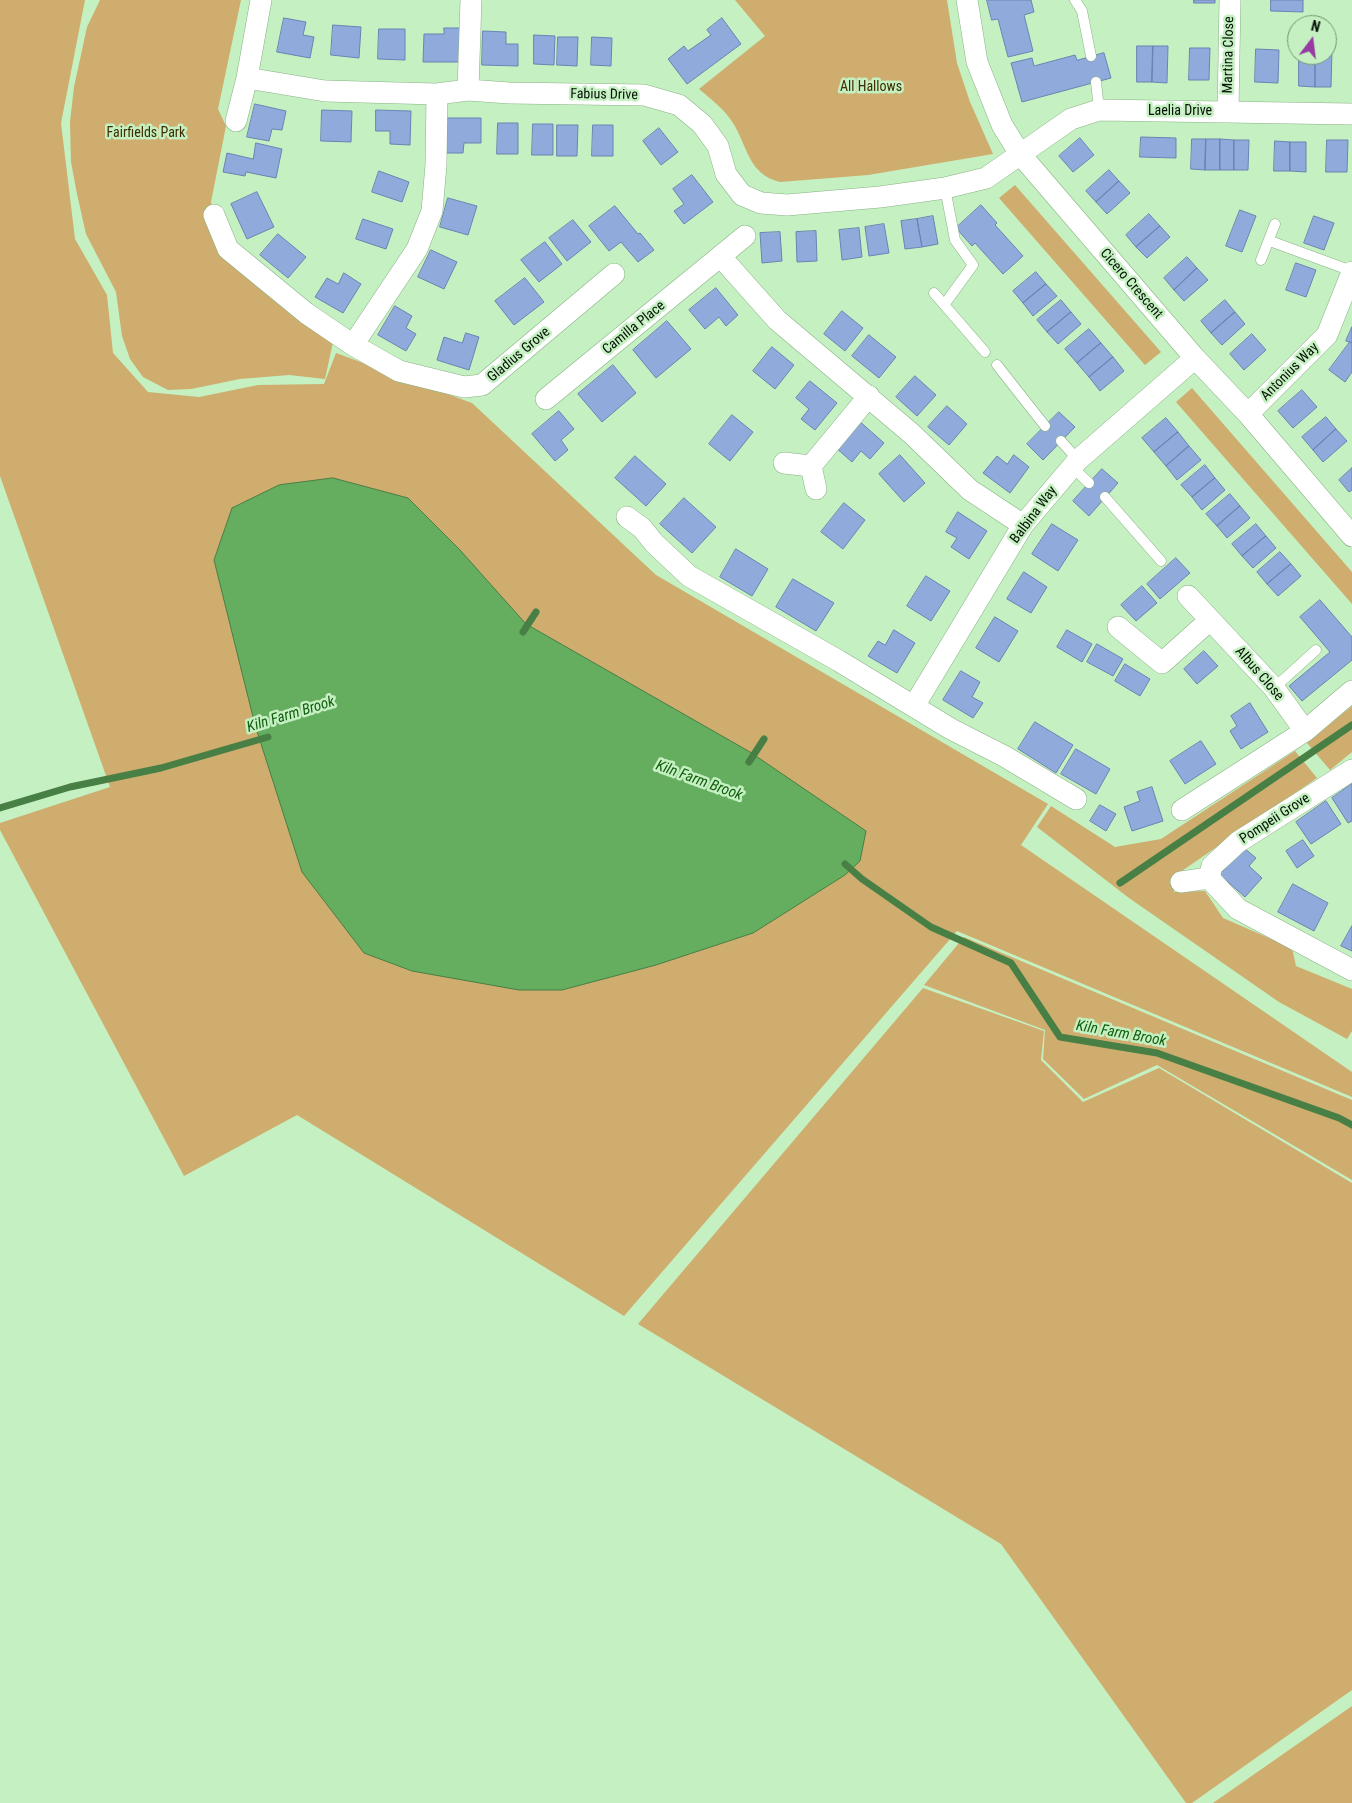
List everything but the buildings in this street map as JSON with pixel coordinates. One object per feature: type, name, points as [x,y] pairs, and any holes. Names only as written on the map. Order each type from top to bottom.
[{"type":"street","points":[[236,121],[261,0]]},
{"type":"street","points":[[468,90],[471,0]]},
{"type":"street","name":"Cicero Crescent","points":[[967,0],[978,62],[1002,125],[1020,154],[1195,358],[1248,414],[1352,536]]},
{"type":"street","name":"Martina Close","points":[[1228,111],[1230,0]]},
{"type":"street","name":"Fabius Drive","points":[[246,78],[325,90],[437,94],[468,90],[509,94],[644,95],[679,105],[702,124],[718,146],[726,174],[742,194],[761,203],[787,205],[880,197],[945,188],[986,178],[1020,154]]},
{"type":"street","points":[[353,346],[417,249],[432,211],[436,165],[437,94]]},
{"type":"street","name":"Laelia Drive","points":[[1020,154],[1071,119],[1099,110],[1352,114]]},
{"type":"street","name":"Gladius Grove","points":[[214,215],[228,249],[306,313],[353,346],[400,371],[464,387],[482,385],[614,274]]},
{"type":"street","name":"Camilla Place","points":[[546,399],[745,236]]},
{"type":"street","points":[[721,257],[777,320],[869,396],[970,490],[1024,525]]},
{"type":"street","name":"Antonius Way","points":[[1248,414],[1327,335],[1352,275]]},
{"type":"street","name":"Balbina Way","points":[[914,706],[1024,525],[1075,464],[1195,358]]},
{"type":"street","points":[[810,466],[869,396]]},
{"type":"street","points":[[784,463],[810,466]]},
{"type":"street","points":[[810,466],[816,489]]},
{"type":"street","points":[[626,517],[642,528],[654,543],[689,576],[839,660],[951,729],[1004,756],[1076,799]]},
{"type":"street","name":"Albus Close","points":[[1188,596],[1274,688],[1305,731]]},
{"type":"street","points":[[1118,627],[1162,663],[1210,620]]},
{"type":"street","points":[[1182,810],[1305,731],[1352,691]]},
{"type":"street","name":"Pompeii Grove","points":[[1209,878],[1212,866],[1238,842],[1352,770]]},
{"type":"street","points":[[1181,882],[1209,878],[1238,910],[1352,970]]},
{"type":"lane","points":[[1076,0],[1082,11],[1091,56]]},
{"type":"lane","points":[[1096,82],[1099,110]]},
{"type":"lane","points":[[944,305],[973,266],[955,240],[945,188]]},
{"type":"lane","points":[[1261,260],[1270,241],[1275,224]]},
{"type":"lane","points":[[1270,241],[1352,275]]},
{"type":"lane","points":[[934,293],[986,352]]},
{"type":"lane","points":[[997,365],[1046,426]]},
{"type":"lane","points":[[1061,441],[1089,483]]},
{"type":"lane","points":[[1106,497],[1161,561]]},
{"type":"lane","points":[[1274,688],[1316,650]]},
{"type":"green space","points":[[0,0],[85,0],[61,123],[75,239],[107,295],[113,353],[148,392],[199,397],[258,385],[324,384],[336,353],[472,403],[656,575],[1048,804],[1021,845],[1352,1072],[1352,1097],[957,931],[624,1316],[297,1115],[184,1176],[0,830],[0,823],[110,787],[0,476]]},
{"type":"green space","name":"Fairfields Park","points":[[100,0],[241,0],[218,109],[226,126],[211,202],[214,215],[228,249],[335,333],[325,379],[289,375],[240,379],[191,389],[168,390],[143,377],[130,359],[122,336],[116,292],[86,234],[71,162],[70,122],[74,87],[87,27]]},
{"type":"green space","name":"All Hallows","points":[[735,0],[947,0],[957,63],[970,102],[993,154],[868,175],[780,182],[769,178],[755,166],[730,118],[699,89],[765,36]]},
{"type":"green space","points":[[1015,185],[1161,352],[1145,365],[999,198]]},
{"type":"green space","points":[[1192,388],[1352,572],[1352,604],[1176,402]]},
{"type":"green space","points":[[1352,706],[1352,752],[1330,770],[1307,743]]},
{"type":"green space","points":[[1295,751],[1317,778],[1173,877],[1174,892],[1205,891],[1223,918],[1292,948],[1296,966],[1352,989],[1352,1031],[1347,1039],[1279,1002],[1129,898],[1037,827],[1051,806],[1115,847],[1161,839]]},
{"type":"green space","points":[[964,937],[1352,1100],[1352,1180],[1157,1065],[1084,1099],[1043,1059],[1045,1030],[924,985]]},
{"type":"green space","points":[[923,988],[1044,1031],[1041,1060],[1083,1102],[1159,1068],[1352,1183],[1352,1690],[1192,1803],[1186,1803],[1001,1544],[638,1324]]},
{"type":"green space","points":[[1352,1706],[1352,1803],[1213,1803]]},
{"type":"water","points":[[333,478],[408,498],[460,550],[526,624],[750,752],[866,831],[860,861],[845,875],[753,933],[656,965],[562,990],[519,990],[412,971],[364,953],[302,872],[255,725],[214,560],[232,508],[279,485]]},
{"type":"waterway","points":[[523,632],[536,612]]},
{"type":"waterway","points":[[1120,883],[1352,725]]},
{"type":"waterway","name":"Kiln Farm Brook","points":[[0,808],[70,787],[161,768],[268,737]]},
{"type":"waterway","points":[[749,762],[764,739]]},
{"type":"waterway","name":"Kiln Farm Brook","points":[[845,864],[862,879],[931,927],[1011,963],[1060,1037],[1157,1053],[1339,1118],[1352,1125]]}]
